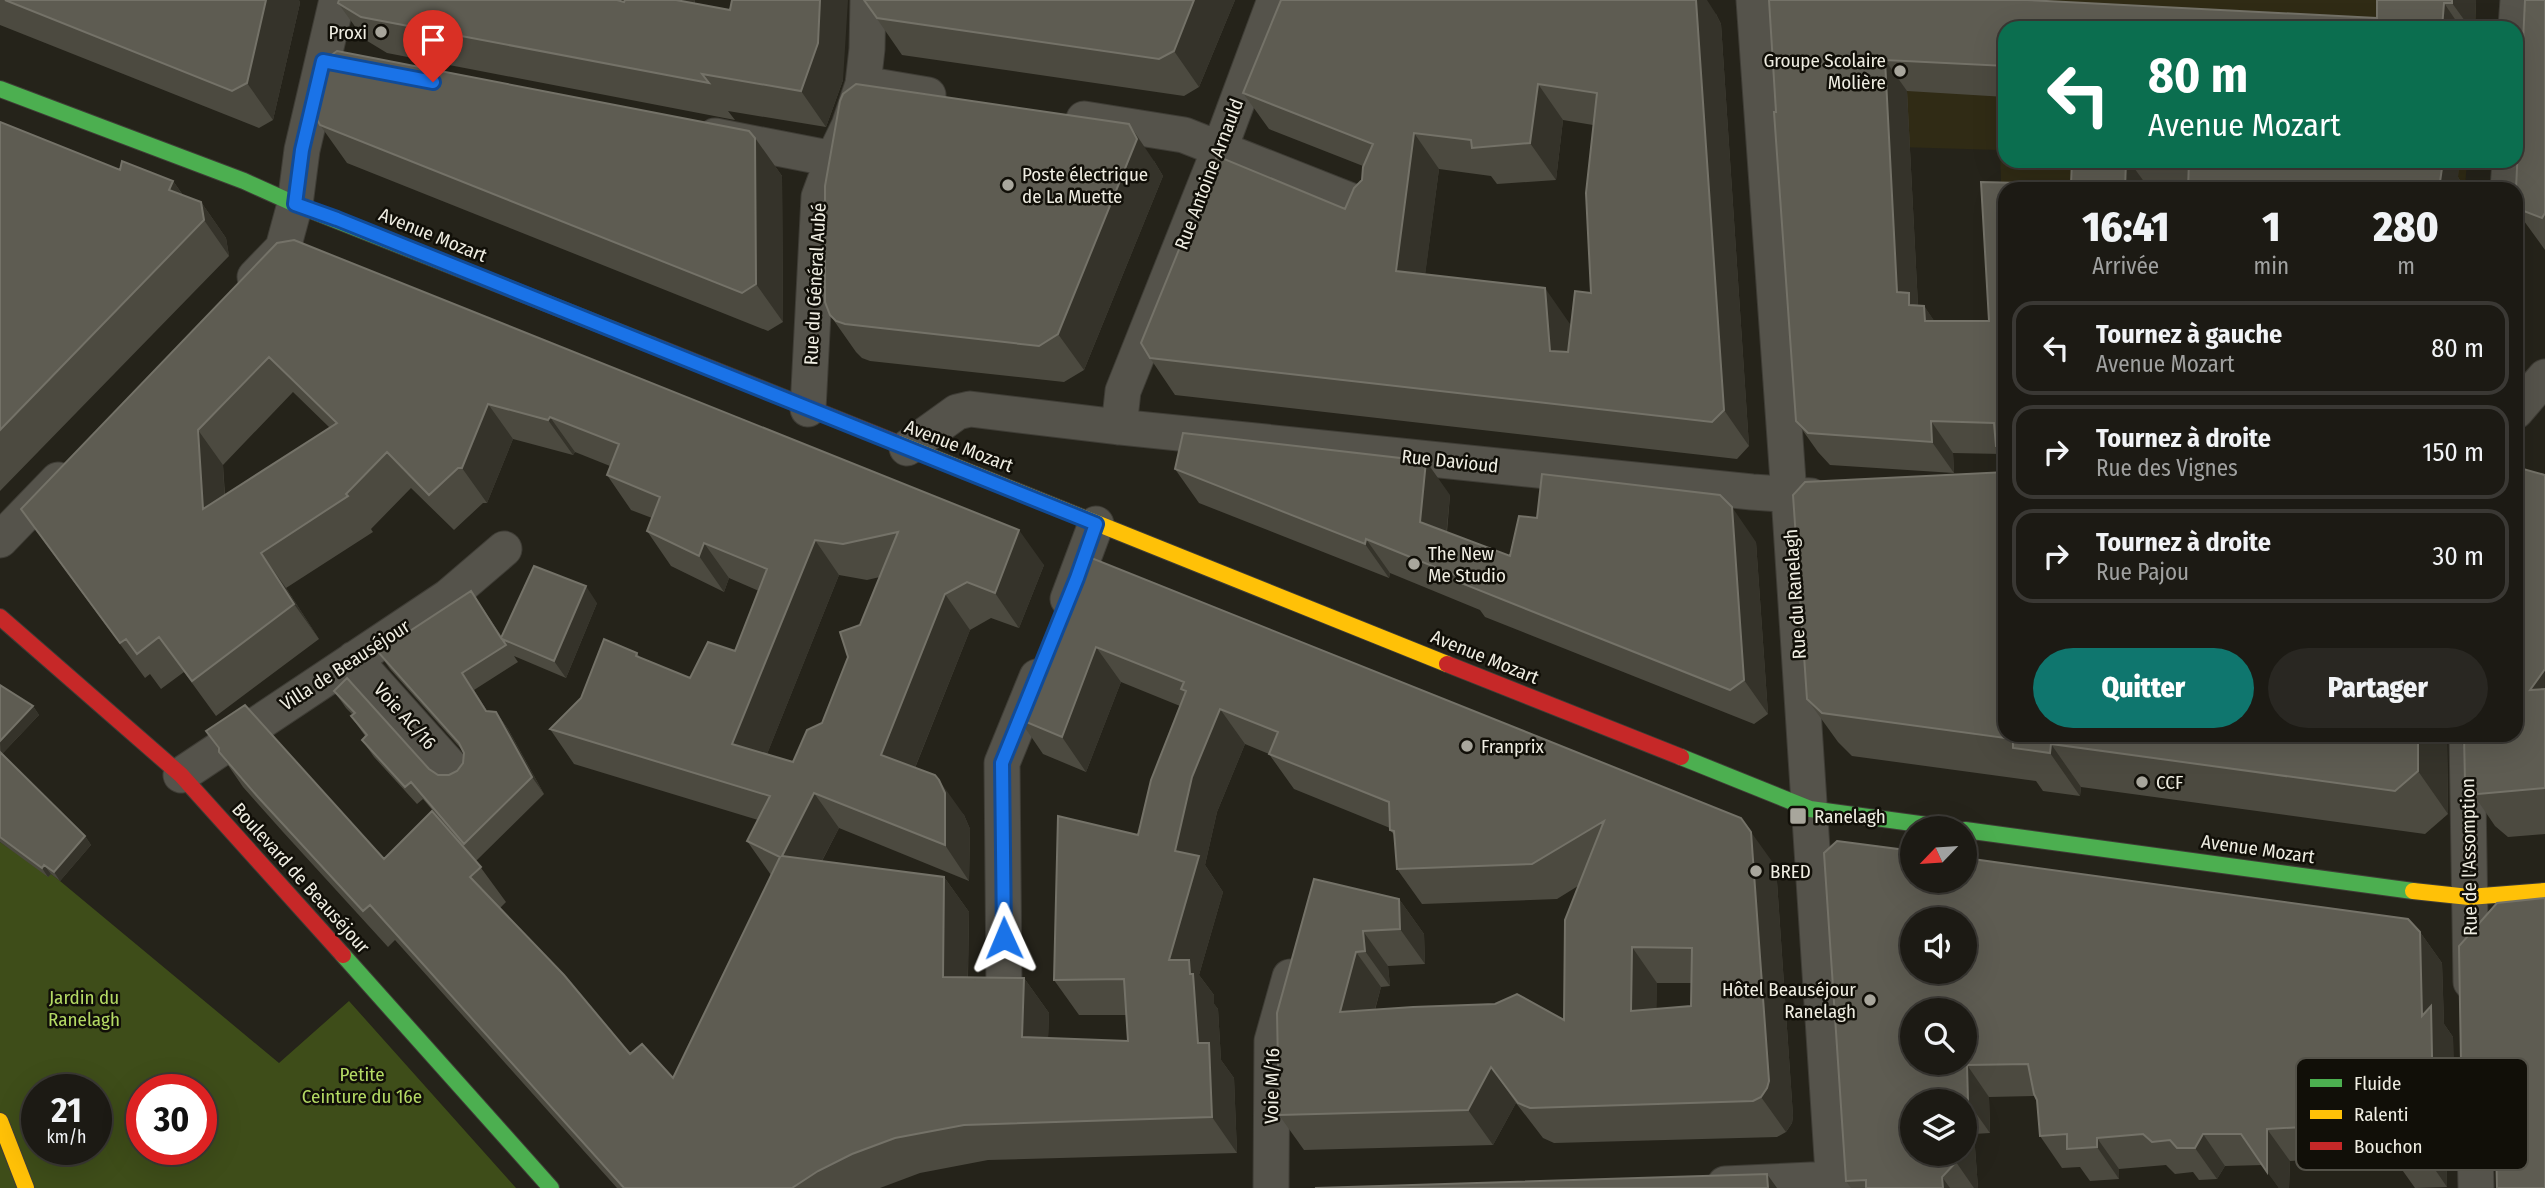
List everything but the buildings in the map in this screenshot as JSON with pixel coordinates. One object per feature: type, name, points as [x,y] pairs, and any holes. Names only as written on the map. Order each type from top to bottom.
[{"type":"street","name":"Rue du Général Aubé","points":[[808,409],[819,197],[833,159],[849,127],[863,84],[868,0]]},
{"type":"street","name":"Rue Antoine Arnauld","points":[[1119,427],[1123,391],[1220,148],[1275,0]]},
{"type":"street","name":"Rue du Ranelagh","points":[[1754,0],[1834,1184]]},
{"type":"street","points":[[2516,21],[2518,0]]},
{"type":"street","points":[[236,297],[283,248],[295,204],[302,150],[338,64],[335,1]]},
{"type":"street","points":[[863,84],[965,101]]},
{"type":"street","name":"Avenue Mozart","points":[[0,89],[244,181],[295,204],[1810,808],[1900,821]]},
{"type":"street","points":[[1047,114],[1184,135],[1369,208]]},
{"type":"street","points":[[682,129],[833,159]]},
{"type":"street","points":[[2523,403],[2545,377]]},
{"type":"street","name":"Rue Davioud","points":[[907,448],[957,412],[970,409],[1119,427],[1789,495],[1847,496]]},
{"type":"street","points":[[0,540],[75,462]]},
{"type":"street","points":[[1004,988],[1002,763],[1096,524]]},
{"type":"street","name":"Villa de Beauséjour","points":[[181,775],[448,597],[504,549]]},
{"type":"street","name":"Boulevard de Beauséjour","points":[[0,617],[181,775],[551,1188]]},
{"type":"street","name":"Voie AC/16","points":[[354,659],[456,773]]},
{"type":"street","name":"Rue de l'Assomption","points":[[2467,742],[2472,1012]]},
{"type":"street","name":"Avenue Mozart","points":[[1978,832],[2433,894],[2469,897],[2545,891]]},
{"type":"street","name":"Voie M/16","points":[[1271,1188],[1272,1041],[1300,945]]},
{"type":"street","points":[[0,1121],[26,1188]]},
{"type":"street","points":[[2476,1170],[2476,1188]]},
{"type":"street","points":[[1695,1185],[1834,1184]]},
{"type":"shaded area","name":"Groupe Scolaire Molière","points":[[1789,0],[2476,0],[2475,21],[1998,21],[1998,150],[1796,144]]},
{"type":"shaded area","name":"Groupe Scolaire Molière","points":[[2001,168],[2466,168],[2465,182],[2001,182]]},
{"type":"green space","name":"Jardin du Ranelagh","points":[[0,842],[16,853],[32,859],[60,881],[279,1063],[349,1001],[516,1188],[0,1188]]},
{"type":"traffic: fast","points":[[0,89],[244,181],[295,204],[652,345]]},
{"type":"traffic: fast","points":[[1681,757],[1810,809],[1900,821]]},
{"type":"traffic: fast","points":[[1978,832],[2413,891]]},
{"type":"traffic: fast","points":[[343,955],[551,1188]]},
{"type":"traffic: slow","points":[[897,443],[1447,664]]},
{"type":"traffic: slow","points":[[2413,891],[2469,897],[2545,891]]},
{"type":"traffic: slow","points":[[0,1121],[26,1188]]},
{"type":"traffic: jam","points":[[652,345],[897,443]]},
{"type":"traffic: jam","points":[[0,617],[181,775],[343,955]]},
{"type":"traffic: jam","points":[[1447,664],[1681,757]]},
{"type":"place","name":"Proxi","points":[[381,32]]},
{"type":"place","name":"Groupe Scolaire Molière","points":[[1900,71]]},
{"type":"place","name":"Poste électrique de La Muette","points":[[1008,185]]},
{"type":"place","name":"The New Me Studio","points":[[1414,564]]},
{"type":"place","name":"Franprix","points":[[1467,746]]},
{"type":"place","name":"CCF","points":[[2142,782]]},
{"type":"place","name":"Ranelagh","points":[[1798,816]]},
{"type":"place","name":"BRED","points":[[1756,871]]},
{"type":"place","name":"Hôtel Beauséjour Ranelagh","points":[[1870,1000]]},
{"type":"route","points":[[433,82],[323,61],[302,150],[295,204],[1096,524],[1002,763],[1004,938]]},
{"type":"park label","name":"Petite Ceinture du 16e","points":[[362,1085]]}]
